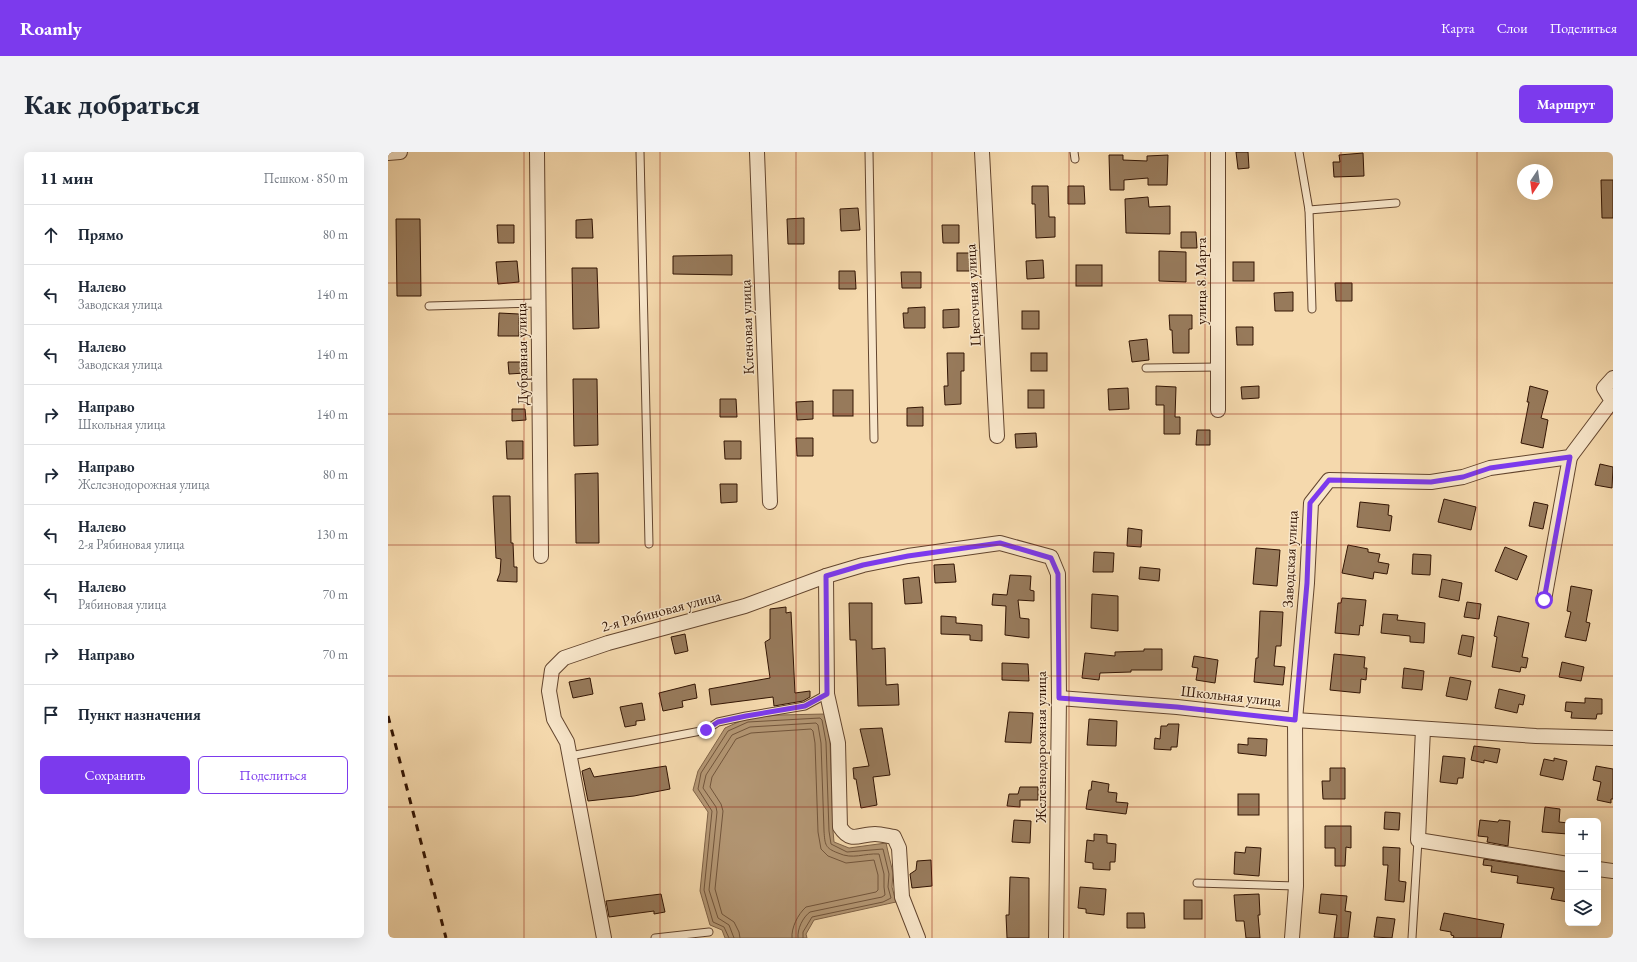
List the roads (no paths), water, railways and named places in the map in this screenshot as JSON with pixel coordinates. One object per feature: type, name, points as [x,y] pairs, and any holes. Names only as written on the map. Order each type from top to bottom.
[{"type":"street","points":[[388,153],[400,152]]},
{"type":"street","name":"Дубравная улица","points":[[537,152],[541,556]]},
{"type":"street","name":"Кленовая улица","points":[[757,152],[770,502]]},
{"type":"street","name":"Цветочная улица","points":[[982,152],[998,436]]},
{"type":"street","name":"улица 8 Марта","points":[[1218,152],[1218,410]]},
{"type":"street","points":[[1544,600],[1570,457],[1612,401],[1604,388],[1613,378]]},
{"type":"street","name":"Заводская улица","points":[[1292,938],[1296,886],[1295,720],[1307,583],[1310,503],[1329,480],[1431,482],[1463,477],[1490,468],[1570,457]]},
{"type":"street","name":"2-я Рябиновая улица","points":[[604,938],[567,742],[554,719],[549,691],[552,670],[564,658],[608,643],[745,606],[826,576],[863,565],[908,556],[1000,543],[1051,558]]},
{"type":"street","name":"Железнодорожная улица","points":[[1051,558],[1058,574],[1059,698],[1056,938]]},
{"type":"street","points":[[826,576],[827,694],[838,742],[840,827],[845,834],[854,838],[874,834],[894,837],[899,848],[902,896],[918,938]]},
{"type":"street","name":"Школьная улица","points":[[1059,698],[1177,707],[1295,720],[1423,729],[1470,730],[1536,736],[1613,738]]},
{"type":"street","points":[[1423,729],[1418,840],[1565,864]]},
{"type":"street","points":[[1601,869],[1613,871]]},
{"type":"lane","points":[[640,152],[649,544]]},
{"type":"lane","points":[[869,152],[874,439]]},
{"type":"lane","points":[[1299,152],[1309,210],[1312,309]]},
{"type":"lane","points":[[1309,210],[1396,203]]},
{"type":"lane","points":[[429,306],[538,303]]},
{"type":"lane","points":[[1146,368],[1218,367]]},
{"type":"lane","points":[[570,756],[706,730],[718,722],[805,706],[827,694]]},
{"type":"lane","points":[[1412,938],[1418,840]]},
{"type":"lane","points":[[1197,883],[1296,886]]},
{"type":"lane","points":[[654,938],[709,932]]},
{"type":"water","points":[[825,714],[830,741],[834,842],[849,848],[886,843],[893,873],[892,887],[896,902],[814,920],[806,934],[807,938],[725,938],[722,930],[710,925],[700,891],[708,812],[693,790],[698,771],[725,728],[747,718],[779,715]]},
{"type":"railway","points":[[388,716],[446,938]]}]
